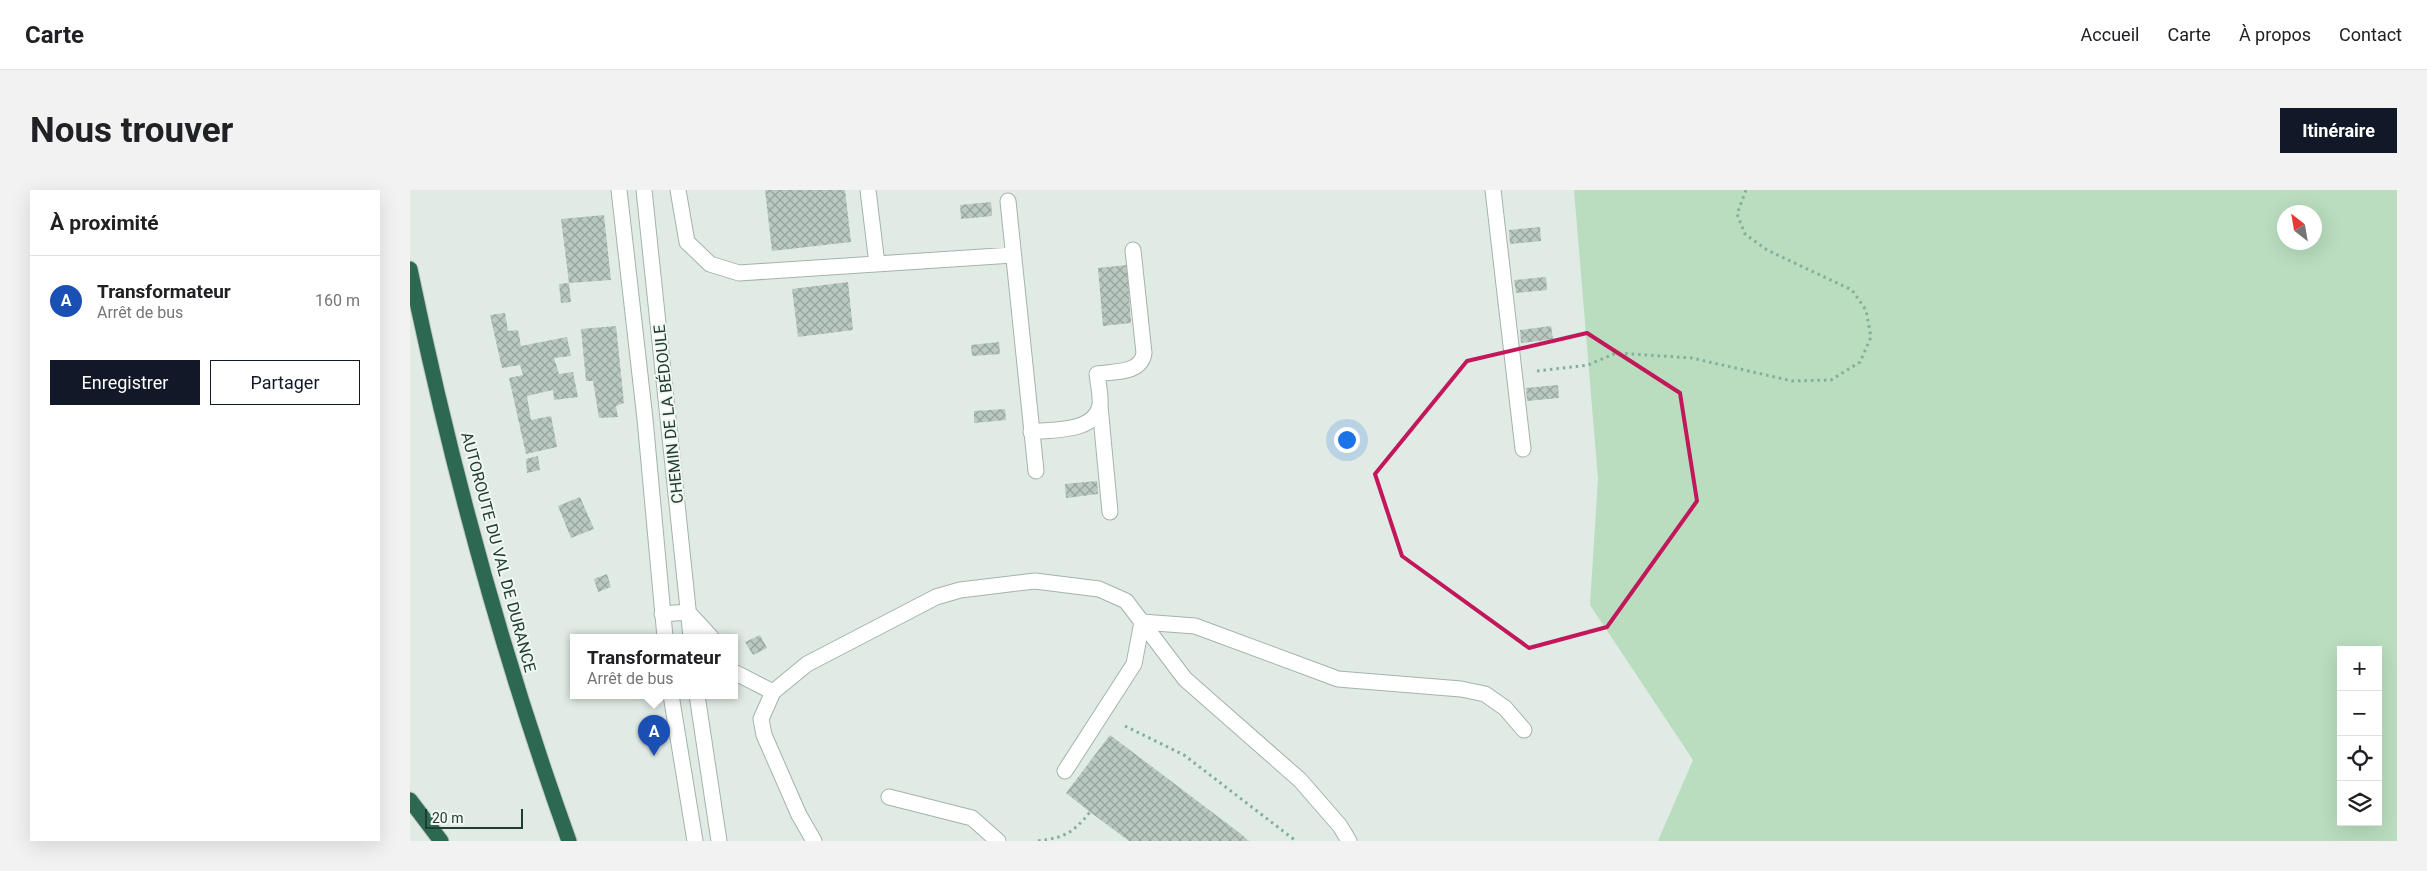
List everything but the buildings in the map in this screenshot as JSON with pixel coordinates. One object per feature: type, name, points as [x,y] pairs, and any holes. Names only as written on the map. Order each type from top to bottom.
[{"type":"highway","name":"AUTOROUTE DU VAL DE DURANCE","points":[[410,268],[475,540],[508,656],[569,841]]},
{"type":"highway","points":[[410,800],[441,841]]},
{"type":"street","name":"CHEMIN DE LA BÉDOULE","points":[[619,190],[645,419],[664,634]]},
{"type":"street","name":"CHEMIN DE LA BÉDOULE","points":[[643,190],[691,634]]},
{"type":"street","points":[[678,190],[687,242],[710,264],[739,273],[1013,255]]},
{"type":"street","points":[[868,190],[877,264]]},
{"type":"street","points":[[1493,190],[1523,450]]},
{"type":"street","points":[[1008,201],[1036,471]]},
{"type":"street","points":[[1110,512],[1097,374],[1136,368],[1143,361],[1144,353],[1133,250]]},
{"type":"street","points":[[1031,432],[1075,427],[1087,423],[1096,417],[1100,405]]},
{"type":"street","points":[[814,841],[799,815],[764,735],[761,719],[773,692],[807,664],[936,597],[960,590],[1035,581],[1098,589],[1126,601],[1185,679],[1300,780],[1340,826],[1349,841]]},
{"type":"street","points":[[662,614],[688,612],[708,634]]},
{"type":"street","points":[[1142,622],[1195,626],[1338,679],[1461,690],[1485,694],[1505,708],[1524,730]]},
{"type":"street","points":[[1065,771],[1134,664],[1142,622]]},
{"type":"street","points":[[738,674],[773,692]]},
{"type":"street","points":[[672,699],[695,841]]},
{"type":"street","points":[[698,699],[719,841]]},
{"type":"street","points":[[889,797],[972,818],[998,841]]},
{"type":"path","points":[[1514,374],[1588,365],[1616,354],[1692,358],[1792,382],[1831,380],[1860,362],[1871,337],[1866,310],[1852,290],[1766,250],[1745,234],[1736,214],[1746,190]]},
{"type":"path","points":[[1125,726],[1184,755],[1296,841]]},
{"type":"path","points":[[1038,841],[1062,838],[1080,825],[1090,812]]},
{"type":"highlighted area","points":[[1587,333],[1680,393],[1697,501],[1607,627],[1529,648],[1402,556],[1375,474],[1467,361]]},
{"type":"green space","points":[[1574,190],[2397,190],[2397,841],[1658,841],[1693,760],[1590,605],[1598,479]]},
{"type":"place","name":"Transformateur","points":[[654,756]]}]
